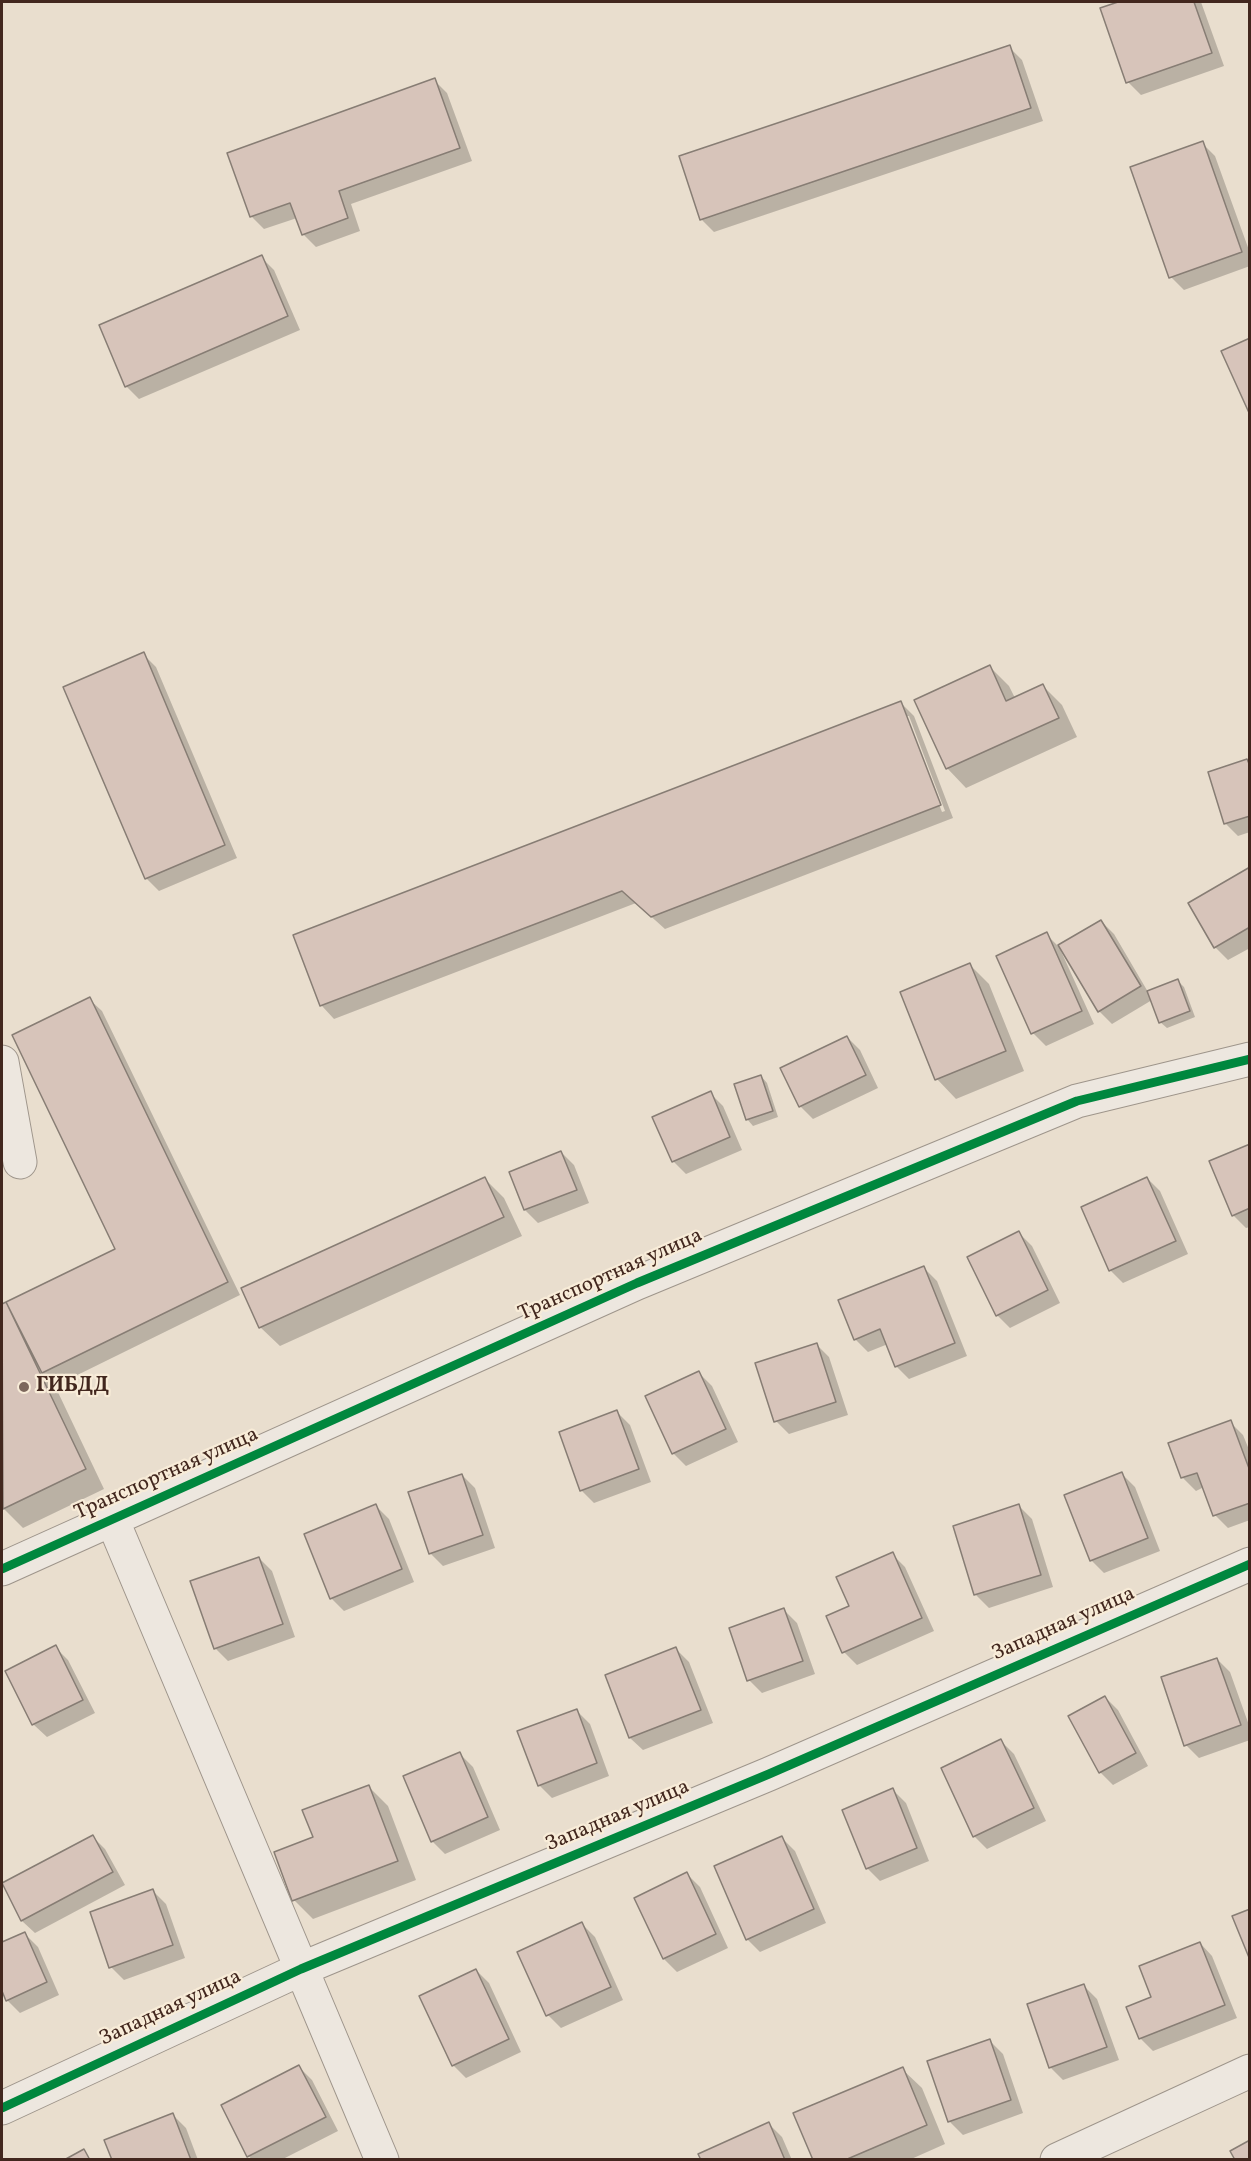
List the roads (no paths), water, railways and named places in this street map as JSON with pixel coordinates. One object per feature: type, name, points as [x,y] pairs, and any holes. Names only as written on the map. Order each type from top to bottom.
[{"type":"street","name":"Транспортная улица","points":[[2,1569],[637,1283],[1077,1101],[1250,1059]]},
{"type":"street","points":[[2,1062],[20,1162]]},
{"type":"street","points":[[112,1519],[382,2160]]},
{"type":"street","name":"Западная улица","points":[[2,2108],[301,1969],[770,1774],[1250,1564]]},
{"type":"street","points":[[1057,2160],[1250,2071]]},
{"type":"place","name":"ГИБДД","points":[[24,1387]]}]
